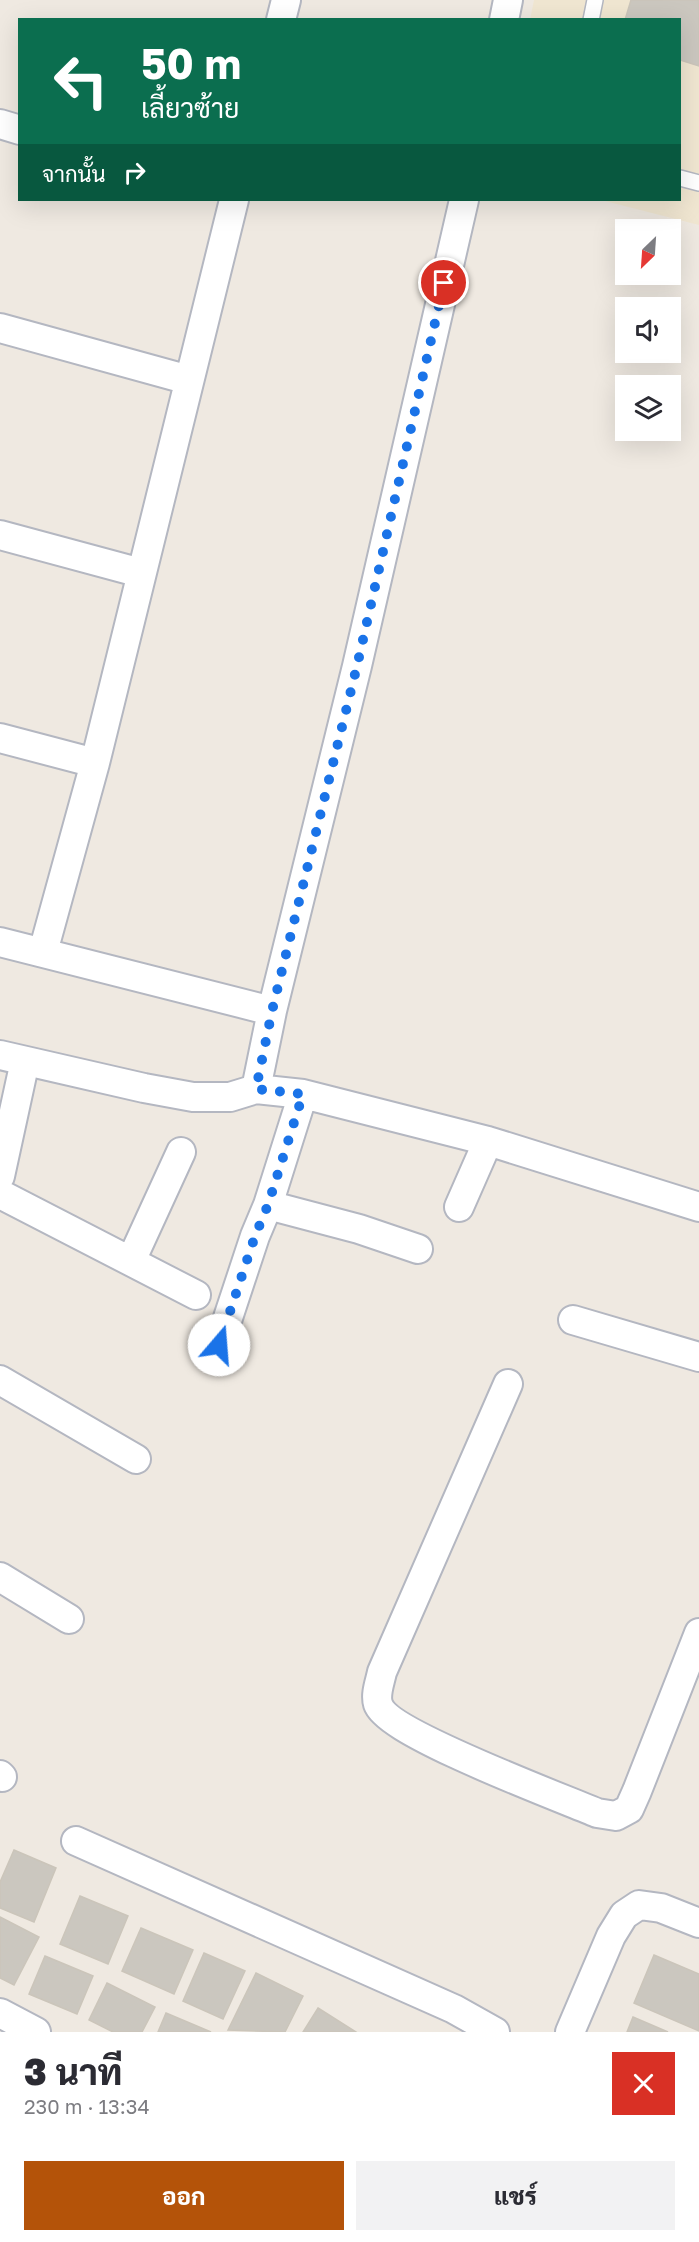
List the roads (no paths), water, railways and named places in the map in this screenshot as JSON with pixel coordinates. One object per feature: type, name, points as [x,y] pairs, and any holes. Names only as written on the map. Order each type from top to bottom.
[{"type":"street","points":[[282,18],[286,0]]},
{"type":"street","points":[[504,18],[508,0]]},
{"type":"street","points":[[0,124],[18,129]]},
{"type":"street","points":[[43,952],[95,763],[234,201]]},
{"type":"street","points":[[256,1089],[272,1011],[357,666],[464,201]]},
{"type":"street","points":[[0,328],[189,380]]},
{"type":"street","points":[[0,535],[141,573]]},
{"type":"street","points":[[0,738],[95,763]]},
{"type":"street","points":[[0,942],[272,1011]]},
{"type":"street","points":[[0,1176],[12,1058],[144,1089],[193,1097],[230,1096],[256,1089],[303,1094],[488,1141],[699,1207]]},
{"type":"street","points":[[219,1345],[255,1236],[268,1205],[303,1094]]},
{"type":"street","points":[[459,1207],[488,1141]]},
{"type":"street","points":[[131,1261],[181,1152]]},
{"type":"street","points":[[0,1194],[196,1295]]},
{"type":"street","points":[[268,1205],[359,1229],[418,1249]]},
{"type":"street","points":[[573,1320],[699,1357]]},
{"type":"street","points":[[0,1380],[136,1459]]},
{"type":"street","points":[[508,1384],[382,1672],[377,1692],[378,1705],[387,1717],[427,1740],[597,1812],[616,1816],[629,1809],[699,1633]]},
{"type":"street","points":[[0,1578],[69,1619]]},
{"type":"street","points":[[76,1841],[454,2009],[495,2032]]},
{"type":"street","points":[[570,2032],[611,1936],[624,1915],[639,1905],[661,1908],[699,1923]]},
{"type":"street","points":[[0,2013],[36,2032]]},
{"type":"lane","points":[[591,18],[595,0]]},
{"type":"lane","points":[[681,178],[699,183]]}]
